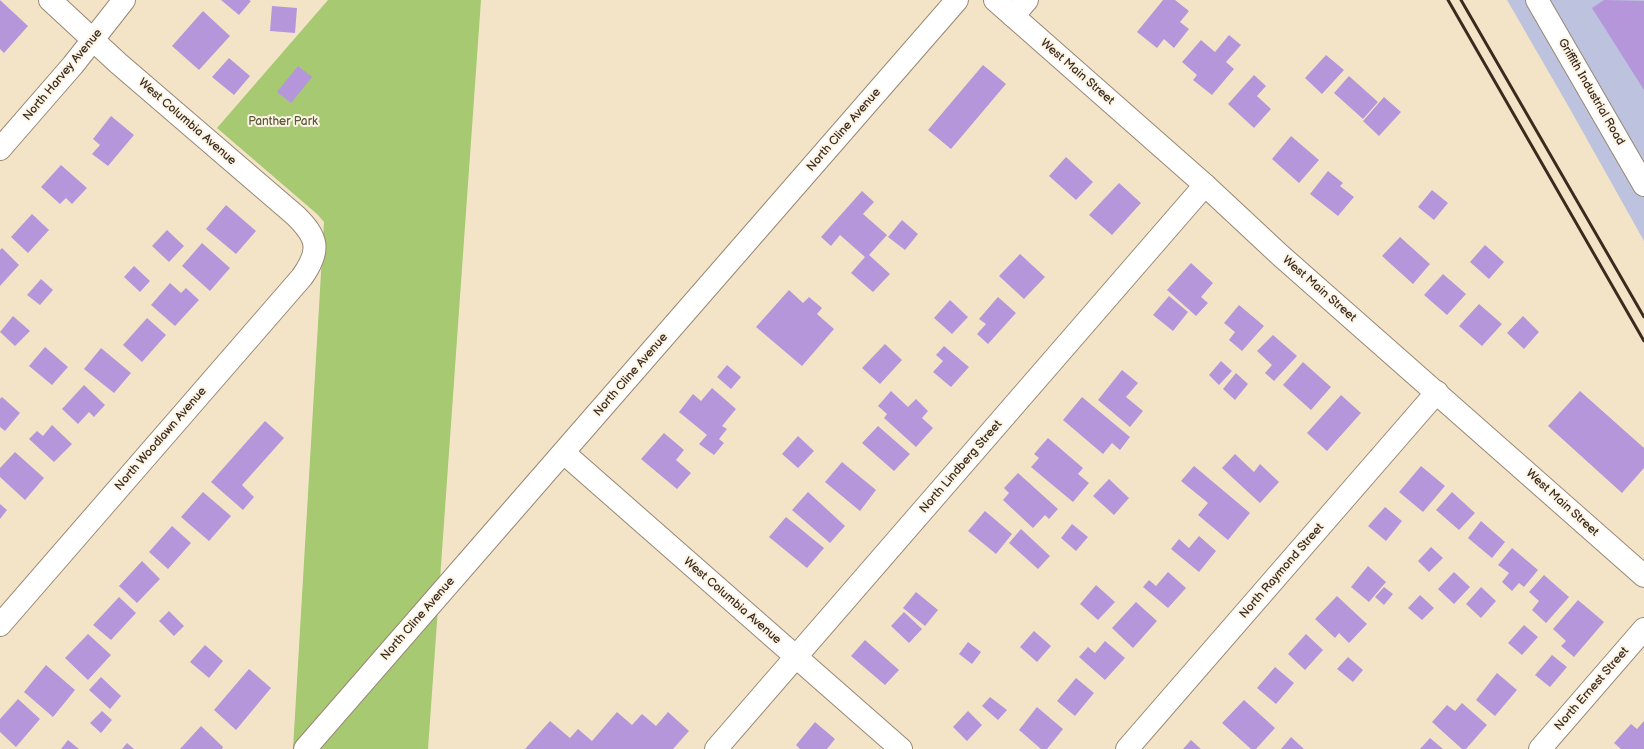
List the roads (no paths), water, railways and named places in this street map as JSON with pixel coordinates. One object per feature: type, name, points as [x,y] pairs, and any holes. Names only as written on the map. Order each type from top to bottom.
[{"type":"street","name":"West Columbia Avenue","points":[[50,0],[118,63],[296,216],[310,232],[314,240],[315,249]]},
{"type":"street","name":"North Harvey Avenue","points":[[0,149],[73,65],[124,0]]},
{"type":"street","name":"North Cline Avenue","points":[[305,749],[957,0]]},
{"type":"street","name":"West Main Street","points":[[995,0],[1020,8],[1205,186],[1280,255],[1644,576]]},
{"type":"street","name":"Griffith Industrial Road","points":[[1537,0],[1644,185]]},
{"type":"street","name":"North Lindberg Street","points":[[716,749],[1205,186]]},
{"type":"street","name":"North Woodlawn Avenue","points":[[0,625],[302,277],[313,259],[315,249]]},
{"type":"street","name":"North Raymond Street","points":[[1127,749],[1437,392]]},
{"type":"street","name":"West Columbia Avenue","points":[[564,453],[901,749]]},
{"type":"street","name":"North Ernest Street","points":[[1540,749],[1644,629]]},
{"type":"railway","points":[[1448,0],[1644,341]]},
{"type":"railway","points":[[1461,0],[1644,317]]},
{"type":"park label","name":"Panther Park","points":[[283,122]]}]
